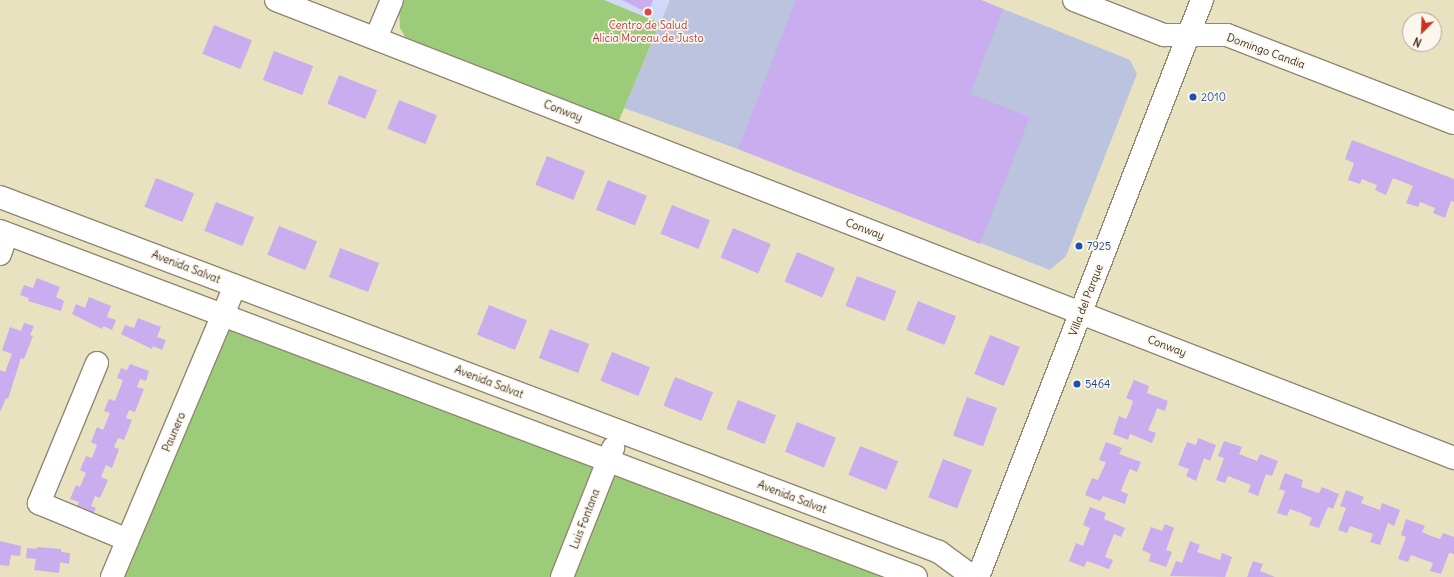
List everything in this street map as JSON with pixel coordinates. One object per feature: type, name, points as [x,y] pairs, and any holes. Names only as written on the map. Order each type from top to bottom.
[{"type":"street","points":[[376,38],[392,0]]},
{"type":"street","name":"Domingo Candia","points":[[1074,0],[1164,35],[1227,35],[1454,123]]},
{"type":"street","name":"Villa del Parque","points":[[978,577],[1202,0]]},
{"type":"street","name":"Conway","points":[[281,1],[1454,458]]},
{"type":"street","name":"Avenida Salvat","points":[[0,197],[939,552],[973,577]]},
{"type":"street","points":[[2,240],[223,316],[916,577]]},
{"type":"street","name":"Paunero","points":[[112,577],[235,286]]},
{"type":"street","points":[[97,363],[39,503],[128,540]]},
{"type":"street","name":"Luis Fontana","points":[[562,577],[619,432]]},
{"type":"shaded area","name":"Centro de Salud Alicia Moreau de Justo","points":[[604,0],[670,0],[660,23]]},
{"type":"shaded area","points":[[670,0],[981,0],[1130,60],[1137,74],[1066,256],[1050,270],[738,149],[624,108]]},
{"type":"green space","points":[[404,0],[604,0],[660,23],[617,125],[408,42],[400,28],[399,10]]},
{"type":"green space","points":[[223,316],[916,577],[112,577]]},
{"type":"building","points":[[622,0],[653,0],[648,13]]},
{"type":"building","points":[[796,0],[981,0],[1003,9],[970,94],[1030,117],[980,244],[738,149]]},
{"type":"building","points":[[214,25],[252,40],[240,69],[202,54]]},
{"type":"building","points":[[274,51],[313,66],[302,95],[263,80]]},
{"type":"building","points":[[339,75],[377,90],[365,119],[327,104]]},
{"type":"building","points":[[399,100],[437,115],[425,144],[387,129]]},
{"type":"building","points":[[1352,140],[1454,179],[1454,202],[1451,201],[1445,218],[1433,213],[1435,208],[1420,202],[1418,207],[1406,203],[1413,186],[1393,178],[1386,195],[1375,190],[1377,185],[1362,179],[1360,184],[1348,180],[1354,163],[1345,159]]},
{"type":"building","points":[[547,156],[585,171],[573,200],[535,185]]},
{"type":"building","points":[[156,178],[194,193],[182,222],[144,207]]},
{"type":"building","points":[[608,180],[647,196],[635,225],[596,210]]},
{"type":"building","points":[[216,202],[254,217],[242,246],[204,231]]},
{"type":"building","points":[[672,205],[710,220],[698,249],[660,234]]},
{"type":"building","points":[[279,226],[317,241],[305,270],[267,255]]},
{"type":"building","points":[[733,228],[771,244],[758,273],[720,257]]},
{"type":"building","points":[[340,248],[379,263],[368,292],[329,277]]},
{"type":"building","points":[[797,252],[835,268],[822,297],[784,281]]},
{"type":"building","points":[[857,276],[896,291],[885,321],[846,306]]},
{"type":"building","points":[[37,278],[60,287],[56,297],[64,301],[61,311],[28,301],[29,298],[20,295],[24,285],[33,288]]},
{"type":"building","points":[[89,297],[111,306],[107,317],[116,320],[112,330],[103,326],[102,329],[72,314],[76,304],[85,308]]},
{"type":"building","points":[[918,301],[956,316],[944,345],[906,330]]},
{"type":"building","points":[[489,305],[527,320],[515,350],[477,335]]},
{"type":"building","points":[[138,318],[161,327],[157,337],[166,340],[162,350],[153,346],[152,349],[121,334],[125,325],[134,328]]},
{"type":"building","points":[[24,323],[34,326],[30,335],[33,336],[24,359],[21,358],[8,399],[6,398],[0,412],[0,370],[5,372],[12,354],[2,350],[10,327],[21,331]]},
{"type":"building","points":[[550,329],[589,344],[578,373],[539,358]]},
{"type":"building","points":[[990,335],[1020,347],[1004,386],[974,374]]},
{"type":"building","points":[[612,352],[650,367],[638,396],[600,381]]},
{"type":"building","points":[[130,364],[149,371],[146,381],[140,379],[137,387],[144,389],[135,412],[129,410],[126,418],[132,420],[124,440],[118,438],[114,447],[119,449],[112,468],[106,465],[101,477],[108,480],[100,498],[95,496],[91,506],[96,508],[92,517],[75,511],[79,502],[70,499],[76,485],[80,487],[86,473],[80,470],[86,456],[92,458],[97,445],[91,442],[97,427],[103,430],[110,413],[104,411],[109,399],[115,401],[123,380],[117,378],[121,368],[127,370]]},
{"type":"building","points":[[675,377],[713,392],[701,421],[663,406]]},
{"type":"building","points":[[1134,380],[1149,386],[1147,393],[1168,401],[1165,411],[1157,408],[1148,430],[1156,433],[1152,443],[1130,434],[1128,440],[1113,434],[1119,416],[1126,419],[1130,410],[1133,401],[1126,398]]},
{"type":"building","points":[[967,397],[997,408],[983,446],[953,436]]},
{"type":"building","points":[[738,400],[776,415],[764,444],[726,429]]},
{"type":"building","points":[[797,422],[836,438],[824,467],[785,452]]},
{"type":"building","points":[[1198,438],[1216,445],[1210,461],[1204,458],[1196,481],[1186,476],[1189,469],[1178,465],[1187,442],[1196,445]]},
{"type":"building","points":[[1224,441],[1242,447],[1239,454],[1257,461],[1260,454],[1278,461],[1272,476],[1266,474],[1258,496],[1248,492],[1251,485],[1228,476],[1225,483],[1216,480],[1224,458],[1218,456]]},
{"type":"building","points":[[1106,442],[1122,448],[1119,454],[1141,462],[1137,472],[1130,469],[1125,480],[1121,491],[1128,494],[1125,504],[1103,496],[1100,501],[1085,495],[1092,478],[1098,480],[1106,462],[1099,460]]},
{"type":"building","points":[[860,446],[898,461],[886,490],[848,475]]},
{"type":"building","points":[[943,459],[972,470],[957,508],[928,497]]},
{"type":"building","points":[[1285,473],[1303,480],[1301,487],[1319,493],[1322,487],[1339,494],[1333,509],[1328,507],[1319,528],[1309,525],[1312,518],[1290,509],[1287,516],[1277,513],[1285,491],[1279,489]]},
{"type":"building","points":[[1346,490],[1364,497],[1361,503],[1380,510],[1382,503],[1400,510],[1394,526],[1388,523],[1380,545],[1370,542],[1373,534],[1350,526],[1347,533],[1338,530],[1346,508],[1340,506]]},
{"type":"building","points":[[1090,507],[1106,513],[1104,519],[1125,528],[1121,537],[1114,534],[1105,557],[1113,560],[1109,569],[1087,561],[1084,567],[1069,561],[1076,543],[1083,546],[1090,528],[1083,525]]},
{"type":"building","points":[[1406,519],[1425,526],[1422,532],[1431,536],[1440,539],[1443,533],[1454,537],[1454,554],[1449,553],[1441,574],[1430,571],[1433,563],[1411,555],[1408,562],[1398,559],[1406,537],[1401,535]]},
{"type":"building","points":[[1165,524],[1174,528],[1166,550],[1172,552],[1166,567],[1149,561],[1151,554],[1142,550],[1151,527],[1162,531]]},
{"type":"building","points":[[0,541],[21,546],[20,556],[11,555],[9,566],[0,565]]},
{"type":"building","points":[[1190,541],[1200,545],[1197,552],[1220,560],[1222,553],[1232,557],[1225,577],[1170,576],[1176,561],[1182,563]]},
{"type":"building","points":[[37,547],[61,549],[61,552],[70,553],[69,564],[60,562],[59,573],[34,570],[36,559],[26,558],[27,548],[37,549]]},
{"type":"building","points":[[1253,561],[1263,564],[1260,571],[1275,577],[1247,577]]},
{"type":"place","name":"Centro de Salud Alicia Moreau de Justo","points":[[648,12]]},
{"type":"place","name":"2010","points":[[1193,97]]},
{"type":"place","name":"7925","points":[[1079,246]]},
{"type":"place","name":"5464","points":[[1077,384]]}]
